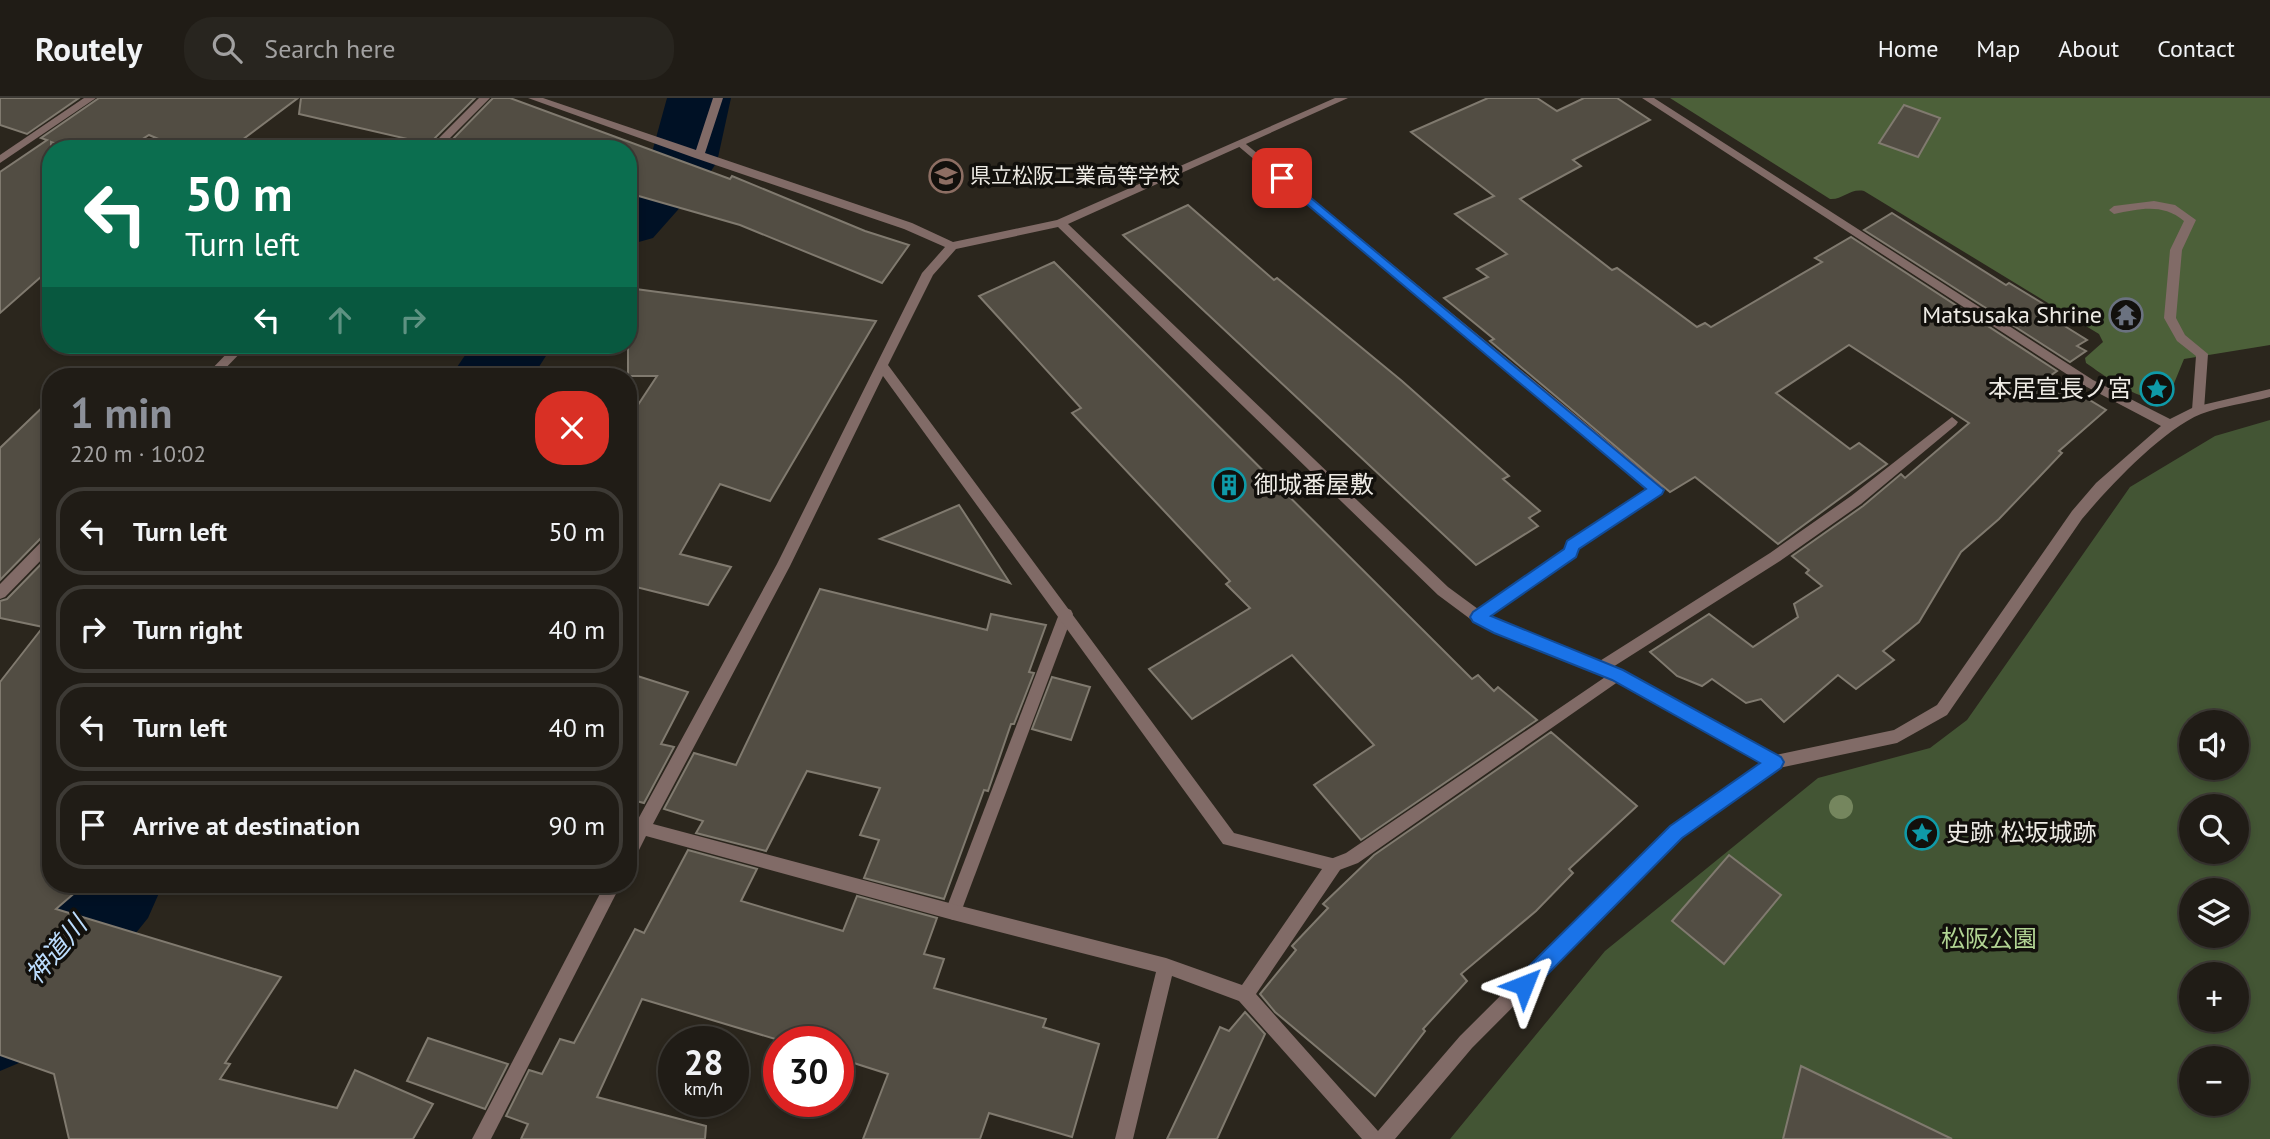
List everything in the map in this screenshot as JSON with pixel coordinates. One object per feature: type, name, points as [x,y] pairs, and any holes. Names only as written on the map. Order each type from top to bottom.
[{"type":"street","points":[[0,159],[91,98]]},
{"type":"street","points":[[442,140],[485,98]]},
{"type":"street","points":[[533,98],[908,226],[952,246]]},
{"type":"street","points":[[698,155],[718,98]]},
{"type":"street","points":[[637,838],[783,566],[928,273],[952,246],[1060,223],[1343,98]]},
{"type":"street","points":[[1647,98],[2089,383],[2170,425]]},
{"type":"street","points":[[1241,143],[1657,490],[1572,545],[1571,552],[1478,617]]},
{"type":"street","points":[[2114,210],[2159,204],[2177,208],[2190,220],[2176,250],[2171,318],[2181,338],[2202,354],[2198,410]]},
{"type":"street","points":[[1060,223],[1443,591],[1478,617],[1500,629],[1617,675],[1775,762]]},
{"type":"street","points":[[219,368],[233,354]]},
{"type":"street","points":[[883,366],[1229,839],[1334,865]]},
{"type":"street","points":[[1383,1139],[1466,1042],[1676,832],[1775,762],[1896,736],[1942,710],[1979,661],[2077,515],[2101,487],[2170,425],[2198,410],[2270,393]]},
{"type":"street","points":[[1600,668],[1775,557],[1856,500],[1952,422]]},
{"type":"street","points":[[0,593],[42,550]]},
{"type":"street","points":[[953,912],[1066,614]]},
{"type":"street","points":[[1245,995],[1334,865],[1352,858],[1617,675]]},
{"type":"street","points":[[642,828],[1166,966],[1245,995],[1374,1139]]},
{"type":"street","points":[[481,1139],[608,893]]},
{"type":"street","points":[[1124,1139],[1166,966]]},
{"type":"green space","name":"Matsusaka Shrine","points":[[1670,98],[2270,98],[2270,345],[2184,359],[2168,398],[2148,398],[2137,394],[2086,363],[2085,358],[2103,342],[2099,334],[1864,191],[1830,199]]},
{"type":"green space","name":"松阪公園","points":[[2270,420],[2270,1139],[1450,1139],[1605,951],[1818,778],[1930,748],[1967,720],[2130,487],[2215,436]]},
{"type":"building","points":[[0,98],[79,98],[27,134],[0,125]]},
{"type":"building","points":[[99,98],[298,98],[242,140],[161,140],[149,135],[141,140],[41,138]]},
{"type":"building","points":[[301,98],[475,98],[433,140],[412,140],[299,114]]},
{"type":"building","points":[[493,98],[510,98],[624,140],[452,140]]},
{"type":"building","points":[[1488,98],[1537,98],[1557,111],[1584,98],[1617,98],[1650,120],[1573,160],[1581,166],[1520,199],[1612,270],[1617,268],[1697,327],[1705,323],[1711,327],[1822,262],[1815,258],[1851,237],[2057,371],[2050,376],[2106,410],[2059,451],[2062,453],[1999,519],[1961,552],[1919,622],[1883,651],[1894,660],[1856,689],[1838,675],[1784,722],[1761,699],[1746,703],[1712,679],[1702,686],[1677,676],[1650,652],[1709,614],[1753,647],[1798,617],[1794,604],[1822,586],[1806,573],[1809,570],[1792,556],[1863,506],[1901,474],[1905,478],[1969,423],[1849,345],[1776,393],[1850,449],[1859,443],[1887,464],[1778,544],[1695,477],[1670,492],[1490,341],[1494,339],[1444,298],[1488,277],[1477,269],[1507,254],[1455,214],[1494,196],[1411,132]]},
{"type":"building","points":[[1904,105],[1940,118],[1918,157],[1879,143]]},
{"type":"building","points":[[42,143],[42,276],[0,313],[0,172]]},
{"type":"building","points":[[637,145],[730,179],[732,176],[865,231],[909,245],[882,283],[740,225],[637,196]]},
{"type":"building","name":"御城番屋敷","points":[[1188,205],[1274,280],[1277,278],[1402,381],[1509,476],[1503,479],[1540,511],[1529,518],[1538,526],[1476,565],[1123,235]]},
{"type":"building","points":[[1892,213],[2006,285],[2009,283],[2070,320],[2063,325],[2087,340],[2077,346],[2086,351],[2070,362],[1864,230]]},
{"type":"building","points":[[1054,262],[1472,679],[1478,675],[1494,691],[1498,687],[1537,720],[1361,840],[1314,785],[1374,745],[1292,655],[1192,719],[1149,669],[1250,608],[1226,584],[1230,581],[1072,413],[1081,408],[979,296]]},
{"type":"building","points":[[637,289],[876,321],[770,501],[720,484],[680,554],[731,567],[708,605],[637,587],[637,406],[657,376],[637,376],[637,368],[628,368],[628,354],[637,354]]},
{"type":"building","points":[[42,408],[42,537],[0,580],[0,448]]},
{"type":"building","points":[[959,505],[1010,583],[880,539]]},
{"type":"building","points":[[42,563],[42,627],[0,618],[0,601],[7,599]]},
{"type":"building","points":[[820,589],[987,630],[991,614],[1046,625],[1029,672],[1034,673],[1014,724],[1011,724],[988,791],[984,790],[944,899],[864,878],[879,840],[860,835],[880,788],[807,771],[766,851],[696,833],[703,821],[664,809],[694,753],[736,765]]},
{"type":"building","points":[[42,628],[42,893],[75,893],[56,909],[281,977],[225,1063],[230,1064],[220,1079],[337,1108],[355,1070],[433,1104],[413,1139],[69,1139],[54,1074],[0,1055],[0,682]]},
{"type":"building","points":[[637,676],[688,692],[661,744],[674,747],[644,803],[637,801]]},
{"type":"building","points":[[1052,677],[1090,687],[1071,740],[1032,729]]},
{"type":"building","points":[[1551,732],[1637,806],[1569,869],[1573,873],[1536,911],[1461,974],[1467,981],[1423,1029],[1425,1031],[1375,1096],[1275,1012],[1260,994],[1296,950],[1292,946],[1328,908],[1323,904],[1374,855]]},
{"type":"building","points":[[688,850],[757,869],[741,901],[843,931],[857,896],[937,918],[924,954],[944,959],[934,988],[1046,1019],[1043,1027],[1099,1044],[1072,1137],[989,1113],[980,1139],[863,1139],[888,1074],[854,1063],[854,1026],[763,1026],[763,1035],[749,1031],[749,1026],[732,1026],[642,999],[597,1097],[658,1113],[658,1117],[672,1117],[706,1126],[705,1139],[521,1139],[528,1124],[506,1116],[529,1070],[542,1074],[560,1039],[574,1043],[635,929],[644,933]]},
{"type":"building","points":[[1729,855],[1781,895],[1724,964],[1672,921]]},
{"type":"building","points":[[1245,1012],[1265,1034],[1217,1139],[1167,1139],[1220,1027],[1229,1031]]},
{"type":"building","points":[[428,1038],[508,1064],[485,1109],[407,1081]]},
{"type":"building","points":[[1801,1066],[1952,1139],[1783,1139]]},
{"type":"waterway","name":"神道川","points":[[637,212],[683,162],[699,98]]},
{"type":"waterway","name":"神道川","points":[[496,368],[508,354]]},
{"type":"waterway","name":"神道川","points":[[0,1017],[104,893]]},
{"type":"place","name":"県立松阪工業高等学校","points":[[946,176]]},
{"type":"place","name":"Matsusaka Shrine","points":[[2126,315]]},
{"type":"place","name":"本居宣長ノ宮","points":[[2157,389]]},
{"type":"place","name":"御城番屋敷","points":[[1229,485]]},
{"type":"place","name":"史跡 松坂城跡","points":[[1922,833]]},
{"type":"route","points":[[1282,178],[1657,490],[1572,545],[1571,552],[1478,617],[1500,629],[1617,675],[1775,762],[1676,832],[1524,985]]}]
